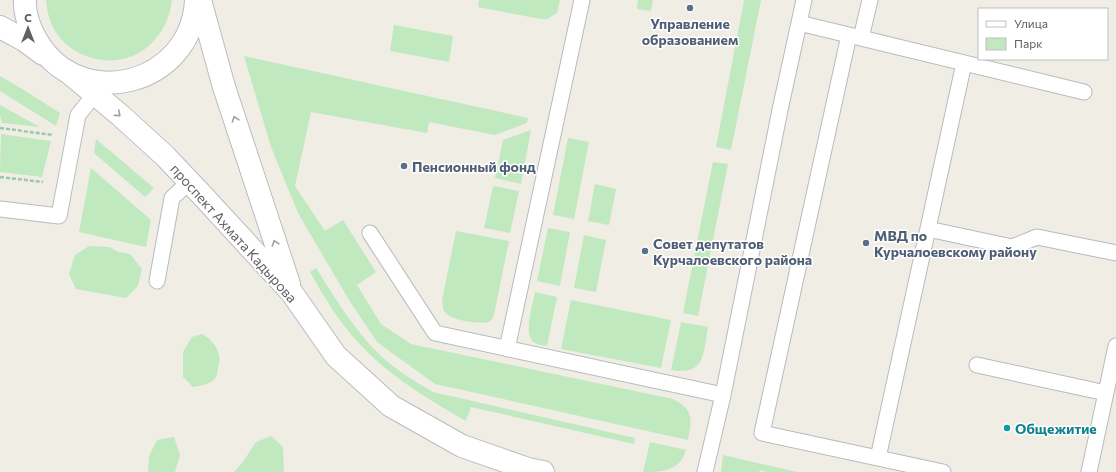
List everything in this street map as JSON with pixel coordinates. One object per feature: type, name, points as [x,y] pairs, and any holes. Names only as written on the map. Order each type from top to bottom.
[{"type":"main road","points":[[25,0],[28,19],[34,35],[42,49],[64,69],[89,80],[112,83],[135,79],[157,70],[175,55],[188,35],[195,13],[196,0]]},
{"type":"main road","points":[[200,0],[224,87],[292,293]]},
{"type":"main road","name":"проспект Ахмата Кадырова","points":[[0,27],[24,40],[64,69],[95,94],[165,156],[292,293],[336,356],[391,406],[462,446],[533,471]]},
{"type":"lane","points":[[507,349],[582,0]]},
{"type":"lane","points":[[705,472],[804,0]]},
{"type":"lane","points":[[870,0],[855,36],[762,433],[943,472]]},
{"type":"lane","points":[[799,23],[1084,92]]},
{"type":"lane","points":[[878,458],[964,63]]},
{"type":"lane","points":[[0,209],[59,216],[78,115],[95,94]]},
{"type":"lane","points":[[157,280],[172,198],[189,182]]},
{"type":"lane","points":[[928,229],[1012,247],[1037,236],[1116,253]]},
{"type":"lane","points":[[370,233],[435,333],[722,395]]},
{"type":"lane","points":[[1089,472],[1116,346]]},
{"type":"lane","points":[[976,365],[1106,393]]},
{"type":"path","points":[[0,128],[60,136]]},
{"type":"path","points":[[0,177],[65,185]]},
{"type":"green space","points":[[46,0],[172,0],[169,15],[154,41],[131,57],[117,60],[102,60],[76,52],[60,38],[52,26],[48,15]]},
{"type":"green space","points":[[479,0],[560,0],[557,13],[547,19],[540,19],[478,7]]},
{"type":"green space","points":[[638,0],[653,0],[651,11],[637,9]]},
{"type":"green space","points":[[744,0],[761,0],[731,150],[716,147]]},
{"type":"green space","points":[[394,25],[453,36],[449,62],[390,51]]},
{"type":"green space","points":[[244,56],[528,118],[527,123],[495,135],[429,122],[427,133],[311,112],[295,186],[325,231],[343,220],[376,272],[357,285],[381,324],[411,344],[673,399],[685,407],[690,416],[691,421],[688,440],[435,384],[377,342],[349,300],[298,213],[271,147]]},
{"type":"green space","points":[[0,76],[60,113],[56,126],[0,91]]},
{"type":"green space","points":[[0,105],[40,127],[2,123],[0,116]]},
{"type":"green space","points":[[531,130],[521,184],[495,178],[503,140]]},
{"type":"green space","points":[[1,134],[51,141],[42,177],[0,172]]},
{"type":"green space","points":[[568,138],[589,142],[574,219],[553,215]]},
{"type":"green space","points":[[96,139],[154,188],[145,197],[94,153]]},
{"type":"green space","points":[[713,162],[728,164],[698,316],[683,313]]},
{"type":"green space","points":[[91,168],[151,220],[146,247],[79,232]]},
{"type":"green space","points":[[595,184],[616,189],[609,225],[588,221]]},
{"type":"green space","points":[[493,186],[519,191],[510,233],[484,228]]},
{"type":"green space","points":[[548,228],[570,232],[560,286],[537,281]]},
{"type":"green space","points":[[456,231],[509,241],[495,310],[493,318],[489,322],[478,323],[459,320],[448,315],[443,309],[442,300]]},
{"type":"green space","points":[[584,235],[606,240],[596,292],[574,288]]},
{"type":"green space","points":[[89,246],[109,247],[118,252],[130,254],[142,269],[138,286],[126,298],[76,289],[69,274],[75,255]]},
{"type":"green space","points":[[316,268],[360,333],[378,353],[411,379],[433,392],[635,438],[634,444],[471,407],[466,421],[419,393],[389,371],[362,347],[328,303],[319,288],[310,272]]},
{"type":"green space","points":[[535,292],[557,297],[547,346],[535,343],[529,334],[529,319]]},
{"type":"green space","points":[[571,300],[671,320],[661,368],[561,349]]},
{"type":"green space","points":[[681,322],[708,327],[705,346],[701,360],[697,366],[682,371],[671,370]]},
{"type":"green space","points":[[202,334],[214,344],[218,352],[219,363],[217,375],[206,384],[193,387],[183,377],[183,352],[192,337]]},
{"type":"green space","points":[[271,436],[283,447],[284,472],[234,472],[243,462],[256,442]]},
{"type":"green space","points":[[174,437],[180,455],[175,472],[148,472],[149,456],[157,440]]},
{"type":"green space","points":[[650,442],[686,450],[679,463],[674,467],[657,472],[643,472]]},
{"type":"green space","points":[[723,455],[797,472],[768,472],[760,470],[759,472],[721,472]]},
{"type":"place","name":"Управление образованием","points":[[690,8]]},
{"type":"place","name":"Пенсионный фонд","points":[[404,166]]},
{"type":"place","name":"МВД по Курчалоевскому району","points":[[866,243]]},
{"type":"place","name":"Совет депутатов Курчалоевского района","points":[[645,251]]},
{"type":"place","name":"Общежитие","points":[[1007,428]]}]
